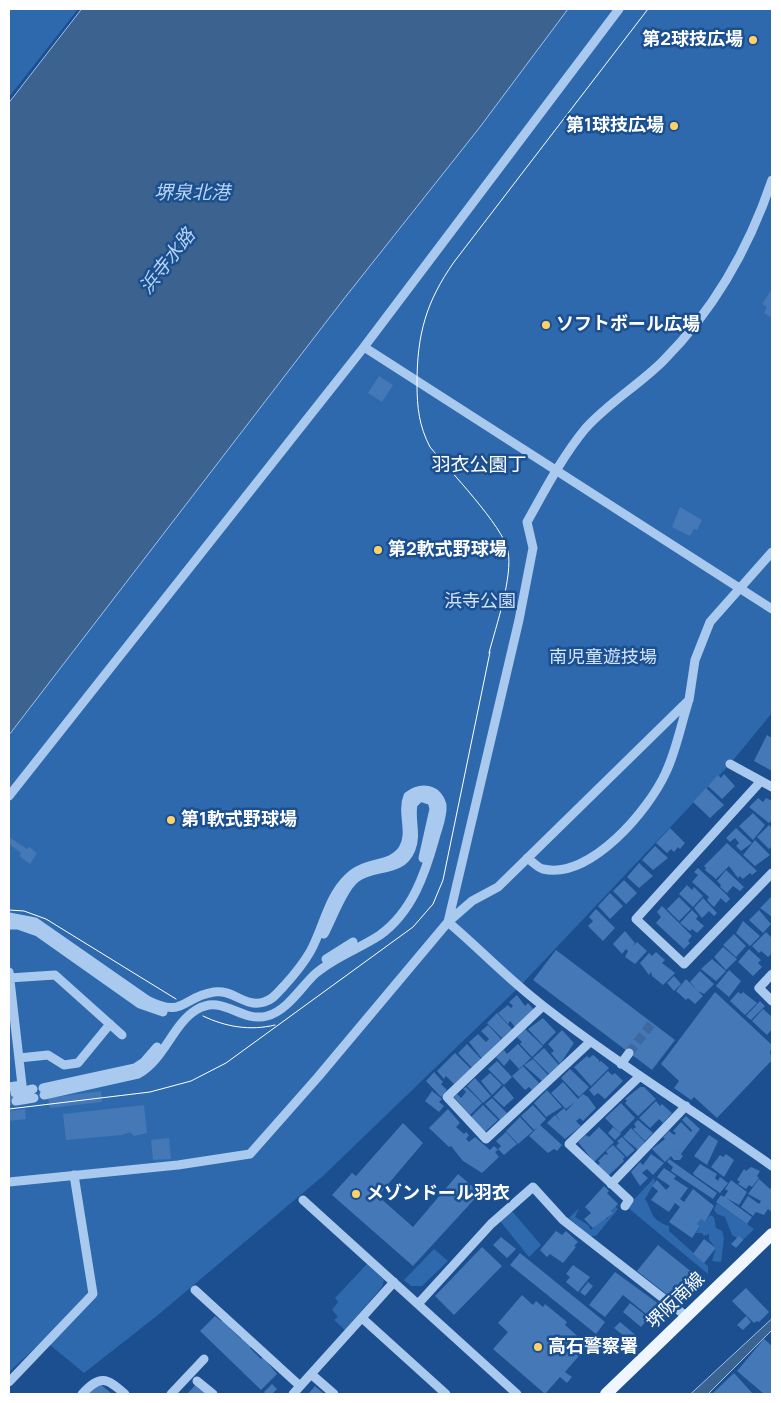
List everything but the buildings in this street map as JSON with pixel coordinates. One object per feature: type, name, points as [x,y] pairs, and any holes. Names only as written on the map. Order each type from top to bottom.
[{"type":"main road","name":"堺阪南線","points":[[606,1394],[772,1234]]},
{"type":"street","points":[[9,796],[364,347],[619,9]]},
{"type":"street","points":[[448,922],[519,620],[533,548],[526,522],[556,470],[586,428],[663,361],[709,306],[737,266],[760,215],[772,180]]},
{"type":"street","points":[[364,347],[740,587],[772,610]]},
{"type":"street","points":[[527,858],[542,869],[561,868],[590,859],[629,826],[651,800],[667,772],[689,700],[695,660],[710,622],[772,552]]},
{"type":"street","points":[[9,1182],[178,1165],[250,1154],[318,1077],[448,922],[472,900],[498,887],[689,700]]},
{"type":"street","points":[[730,764],[772,787]]},
{"type":"street","points":[[761,781],[636,919],[684,964],[772,873]]},
{"type":"street","points":[[9,917],[35,922],[149,1009],[170,1013],[179,1012],[206,997],[220,995],[246,1007],[257,1008],[272,1005],[283,995],[311,959],[352,881],[366,872],[396,866],[408,855],[413,843],[412,808],[414,800],[420,797],[432,801],[434,809],[433,821],[420,869],[407,896],[376,930],[338,950],[317,965],[271,1010],[249,1013],[230,1000],[205,1001],[190,1012],[145,1066],[38,1092],[13,1093]]},
{"type":"street","points":[[448,922],[518,987],[590,1042],[772,1166]]},
{"type":"street","points":[[9,925],[25,927],[38,932],[132,995]]},
{"type":"street","points":[[772,974],[759,988],[772,1000]]},
{"type":"street","points":[[13,1093],[22,1084],[9,975],[55,975],[122,1035]]},
{"type":"street","points":[[543,1006],[447,1097],[486,1140],[590,1042]]},
{"type":"street","points":[[19,1058],[48,1055],[64,1065],[78,1063],[110,1024]]},
{"type":"street","points":[[621,1064],[629,1053]]},
{"type":"street","points":[[625,1206],[629,1200],[569,1144],[640,1076]]},
{"type":"street","points":[[611,1184],[686,1106]]},
{"type":"street","points":[[9,1382],[93,1294],[74,1175]]},
{"type":"street","points":[[418,1304],[491,1224],[533,1187],[563,1220],[686,1316]]},
{"type":"street","points":[[303,1200],[517,1394]]},
{"type":"street","points":[[293,1394],[394,1282]]},
{"type":"street","points":[[196,1290],[300,1386]]},
{"type":"street","points":[[362,1318],[446,1394]]},
{"type":"street","points":[[171,1394],[204,1359]]},
{"type":"street","points":[[311,1374],[334,1394]]},
{"type":"street","points":[[82,1394],[92,1384],[104,1380],[111,1382],[125,1394]]},
{"type":"street","points":[[197,1381],[212,1394]]},
{"type":"green space","points":[[9,9],[78,9],[9,97]]},
{"type":"green space","name":"浜寺公園","points":[[568,9],[772,9],[772,713],[730,764],[519,987],[323,1176],[158,1315],[84,1373],[44,1340],[9,1372],[9,735],[343,300],[480,127]]},
{"type":"green space","points":[[654,1178],[655,1182],[645,1199],[653,1215],[658,1221],[669,1226],[669,1231],[708,1266],[708,1274],[627,1207]]},
{"type":"green space","points":[[717,1203],[754,1229],[742,1241],[732,1235],[725,1217],[717,1214],[714,1210]]},
{"type":"green space","points":[[615,1206],[618,1209],[596,1236],[590,1236],[569,1218],[579,1208],[575,1217],[588,1225],[591,1230],[604,1217],[607,1219]]},
{"type":"green space","points":[[511,1210],[541,1245],[529,1257],[500,1221]]},
{"type":"green space","points":[[710,1215],[714,1217],[716,1228],[722,1231],[724,1238],[721,1262],[712,1261],[716,1248],[709,1240],[709,1234],[704,1236],[702,1233],[696,1233],[700,1227],[697,1224],[701,1219],[705,1222]]},
{"type":"green space","points":[[434,1249],[448,1261],[422,1286],[411,1286],[404,1280]]},
{"type":"green space","points":[[367,1264],[384,1280],[382,1287],[345,1330],[334,1320],[338,1317],[332,1310],[338,1302],[335,1298]]},
{"type":"water","name":"堺泉北港","points":[[82,9],[568,9],[480,127],[343,300],[9,735],[9,103]]},
{"type":"water","points":[[772,1319],[772,1330],[708,1394],[691,1394]]},
{"type":"tunnel","points":[[629,1053],[652,1023]]},
{"type":"tram line","points":[[489,653],[506,588],[509,562],[508,551],[497,528],[462,483],[430,447],[426,439],[419,416],[417,401],[417,366],[421,334],[436,291],[454,262],[648,9]]},
{"type":"tram line","points":[[9,1109],[150,1092],[191,1081],[226,1063],[413,927],[433,904],[443,880],[490,652]]},
{"type":"tram line","points":[[9,910],[24,911],[46,919],[176,999]]},
{"type":"tram line","points":[[203,1016],[220,1023],[238,1027],[256,1028],[275,1025]]},
{"type":"place","name":"第2球技広場","points":[[753,40]]},
{"type":"place","name":"第1球技広場","points":[[674,126]]},
{"type":"place","name":"ソフトボール広場","points":[[546,325]]},
{"type":"place","name":"第2軟式野球場","points":[[378,550]]},
{"type":"place","name":"第1軟式野球場","points":[[171,820]]},
{"type":"place","name":"メゾンドール羽衣","points":[[356,1194]]},
{"type":"place","name":"高石警察署","points":[[538,1347]]},
{"type":"district","name":"羽衣公園丁","points":[[479,466]]},
{"type":"water label","name":"浜寺水路","points":[[168,262]]},
{"type":"park label","name":"南児童遊技場","points":[[603,658]]}]
